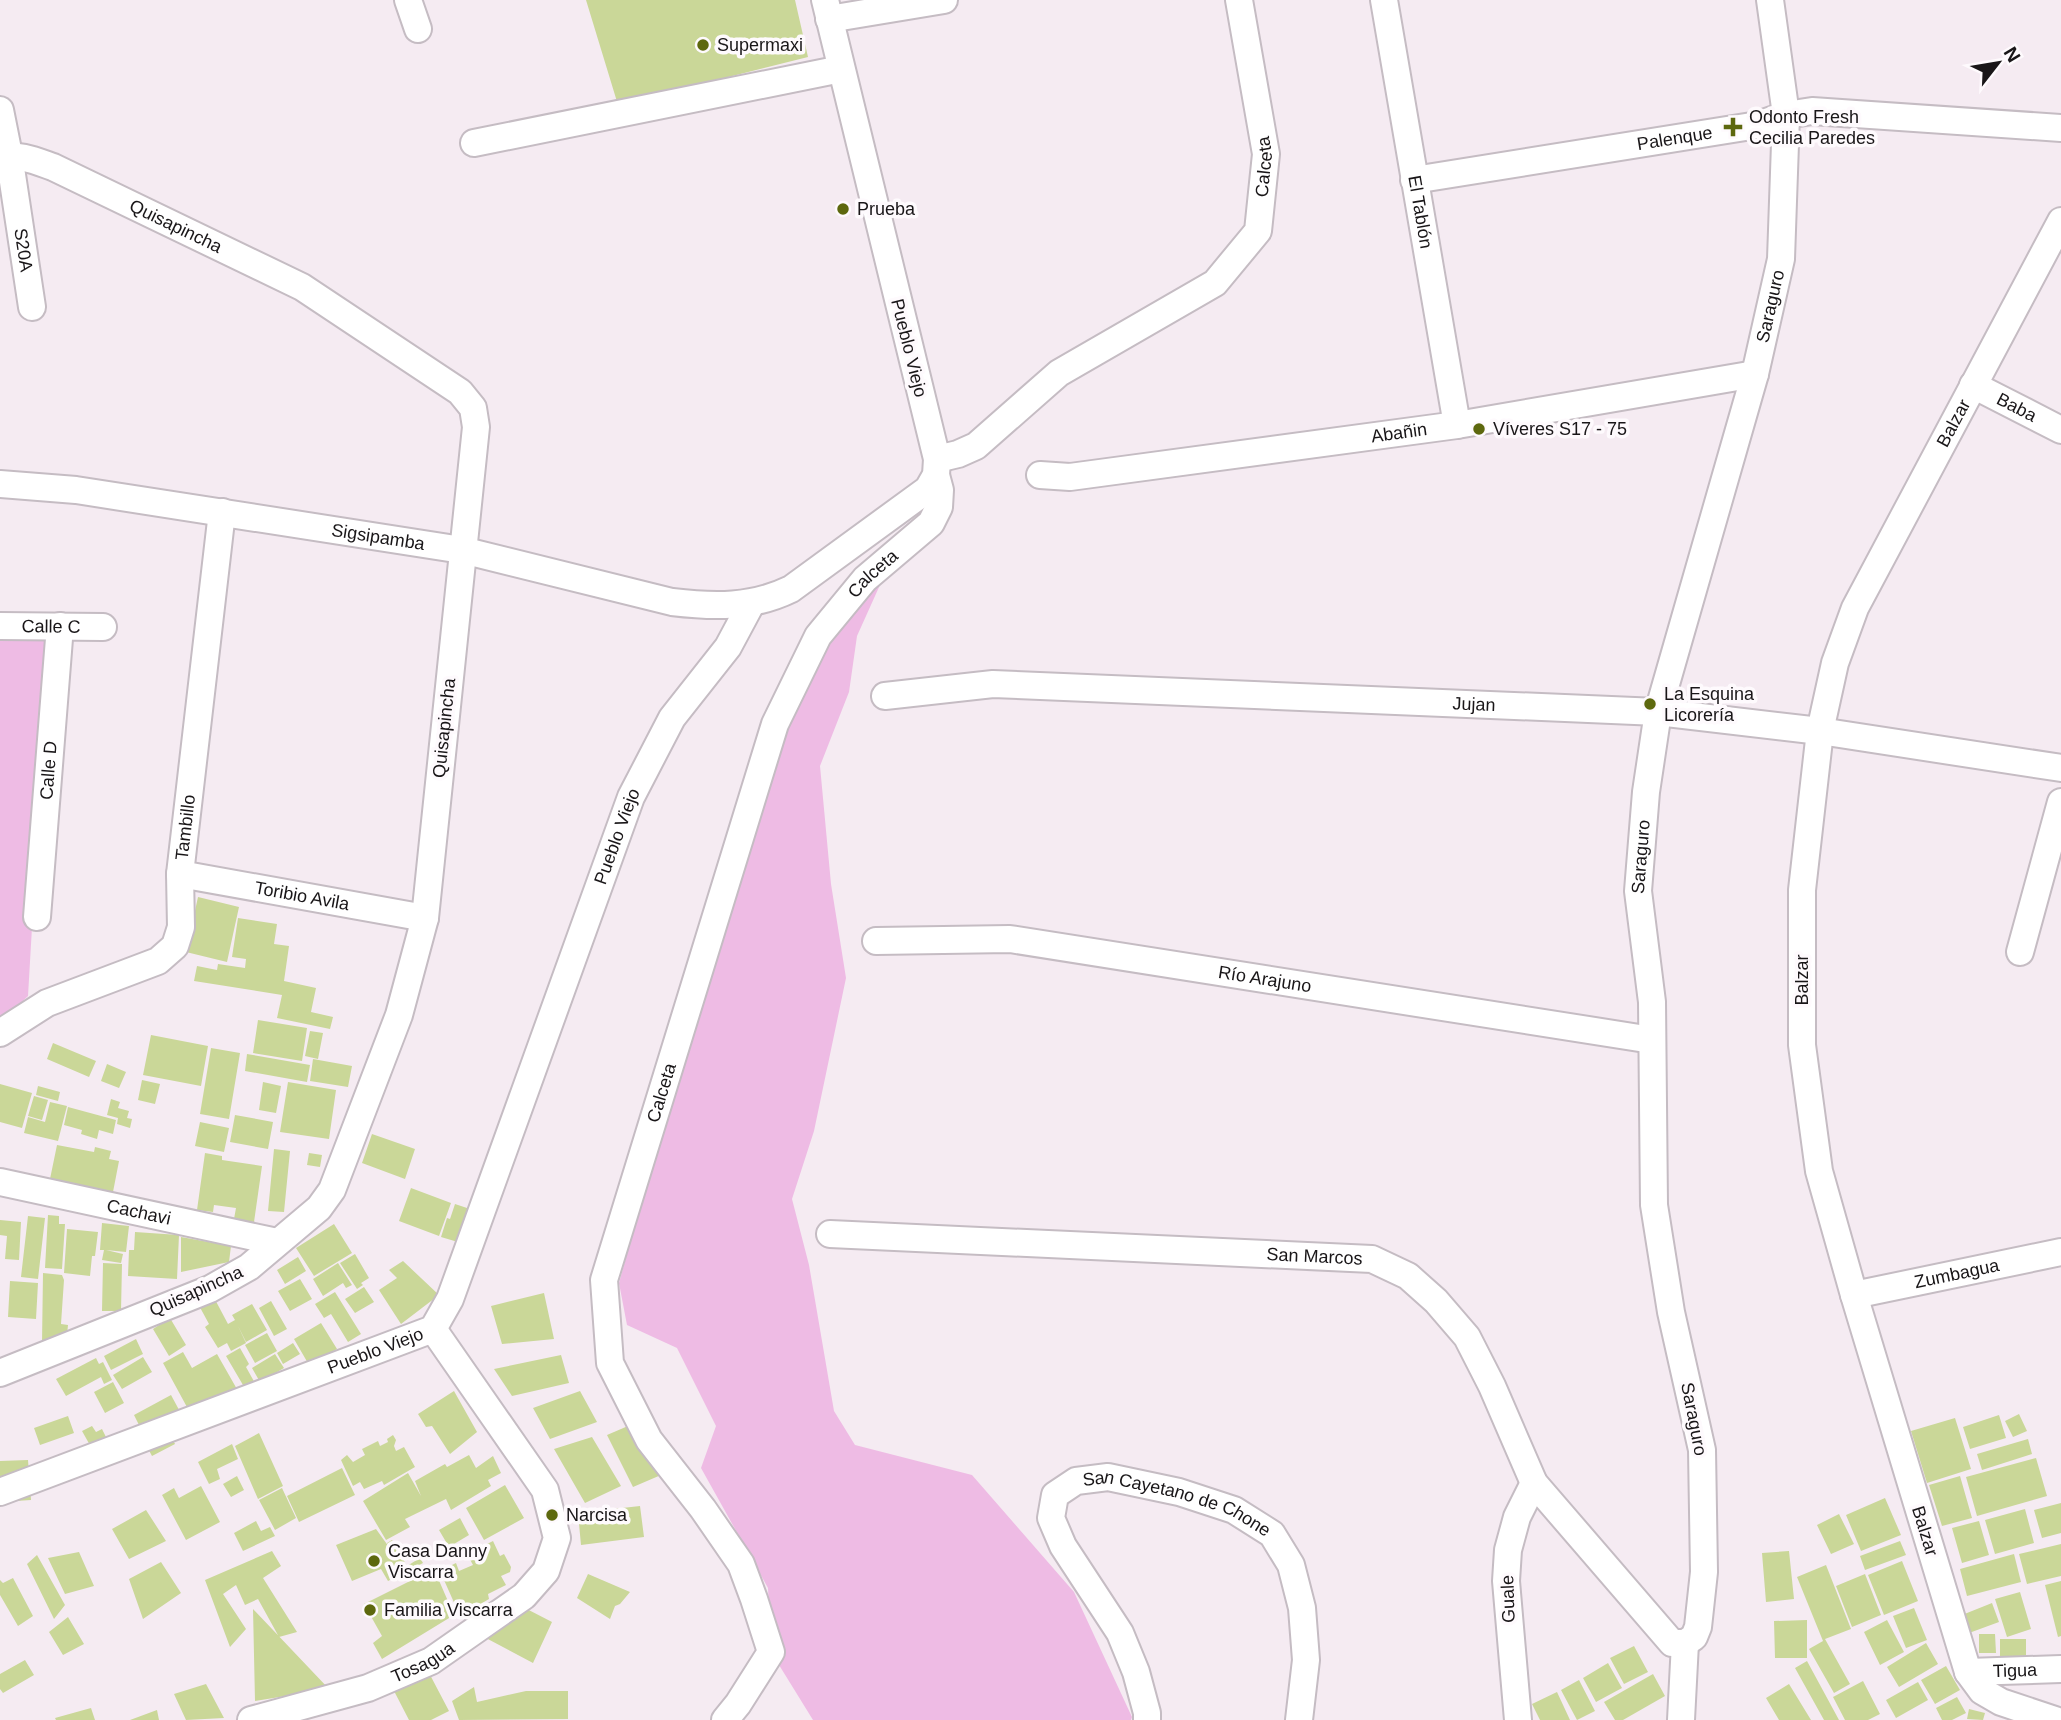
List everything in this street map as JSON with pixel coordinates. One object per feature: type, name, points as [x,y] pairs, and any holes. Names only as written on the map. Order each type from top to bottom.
[{"type":"street","points":[[408,0],[418,29]]},
{"type":"street","points":[[827,10],[944,0]]},
{"type":"street","name":"Calceta","points":[[725,1720],[771,1652],[741,1564],[703,1509],[649,1440],[610,1363],[604,1280],[775,724],[818,636],[865,579],[931,523],[939,507],[940,491],[936,467],[976,446],[1059,373],[1215,283],[1258,231],[1266,154],[1239,0]]},
{"type":"street","name":"El Tablón","points":[[1384,0],[1457,425]]},
{"type":"street","name":"Saraguro","points":[[1681,1720],[1685,1643],[1694,1637],[1698,1627],[1704,1573],[1702,1450],[1671,1312],[1654,1205],[1652,1002],[1638,891],[1646,792],[1658,712],[1755,374],[1781,259],[1786,115],[1770,0]]},
{"type":"street","name":"Pueblo Viejo","points":[[827,10],[936,467]]},
{"type":"street","points":[[474,143],[841,69]]},
{"type":"street","name":"S20A","points":[[0,110],[5,157],[32,307]]},
{"type":"street","name":"Palenque","points":[[1414,180],[1758,125],[1786,115],[1812,111],[2061,128]]},
{"type":"street","name":"Quisapincha","points":[[0,1373],[210,1289],[249,1267],[319,1208],[332,1189],[399,1014],[425,918],[476,428],[473,408],[460,392],[302,287],[53,167],[32,159],[5,157]]},
{"type":"street","name":"Balzar","points":[[2055,1720],[2001,1702],[1982,1691],[1968,1672],[1819,1171],[1802,1045],[1802,890],[1820,731],[1835,663],[1855,608],[2061,221]]},
{"type":"street","name":"Abañin","points":[[1040,475],[1070,477],[1457,425],[1755,374]]},
{"type":"street","name":"Baba","points":[[1973,385],[2061,430]]},
{"type":"street","points":[[751,604],[791,589],[928,489],[936,467]]},
{"type":"street","name":"Sigsipamba","points":[[0,484],[76,490],[462,550],[672,602],[704,606],[751,604]]},
{"type":"street","name":"Tambillo","points":[[0,1034],[47,1003],[158,961],[175,946],[181,927],[180,874],[222,512]]},
{"type":"street","name":"Pueblo Viejo","points":[[0,1492],[433,1329],[450,1299],[631,797],[672,718],[728,647],[751,604]]},
{"type":"street","name":"Calle C","points":[[0,626],[103,627]]},
{"type":"street","name":"Calle D","points":[[37,916],[60,626]]},
{"type":"street","name":"Jujan","points":[[885,696],[993,684],[1658,712],[1820,731],[2061,768]]},
{"type":"street","points":[[2020,952],[2061,802]]},
{"type":"street","name":"Toribio Avila","points":[[180,874],[425,918]]},
{"type":"street","name":"Río Arajuno","points":[[876,941],[1010,939],[1652,1040]]},
{"type":"street","name":"Cachavi","points":[[0,1182],[278,1242]]},
{"type":"street","name":"San Marcos","points":[[830,1234],[1372,1259],[1408,1276],[1436,1301],[1467,1337],[1492,1386],[1534,1483],[1672,1643],[1685,1643]]},
{"type":"street","name":"Zumbagua","points":[[1854,1295],[2061,1252]]},
{"type":"street","name":"Tosagua","points":[[251,1720],[368,1688],[431,1661],[524,1596],[547,1571],[556,1538],[545,1490],[433,1329]]},
{"type":"street","name":"San Cayetano de Chone","points":[[1147,1720],[1136,1672],[1120,1633],[1063,1546],[1051,1518],[1055,1495],[1076,1482],[1108,1477],[1179,1492],[1234,1510],[1272,1534],[1290,1565],[1302,1608],[1306,1660],[1299,1720]]},
{"type":"street","name":"Guale","points":[[1518,1720],[1506,1581],[1508,1550],[1517,1517],[1534,1483]]},
{"type":"street","name":"Tigua","points":[[1968,1672],[2061,1669]]},
{"type":"shaded area","points":[[884,576],[857,636],[849,692],[820,766],[831,884],[846,978],[814,1131],[792,1199],[809,1265],[834,1411],[855,1445],[972,1475],[1074,1592],[1132,1717],[1131,1720],[813,1720],[771,1652],[768,1588],[701,1468],[716,1426],[677,1348],[627,1325],[619,1283],[760,771],[817,642]]},
{"type":"shaded area","points":[[0,634],[49,635],[28,996],[0,1023]]},
{"type":"building","name":"Supermaxi","points":[[586,0],[795,0],[808,57],[618,105]]},
{"type":"building","points":[[198,897],[239,907],[227,962],[186,952]]},
{"type":"building","points":[[238,918],[277,924],[274,944],[289,946],[284,981],[316,988],[311,1012],[333,1017],[330,1029],[277,1018],[282,995],[194,981],[197,966],[217,970],[218,964],[245,968],[246,959],[232,957]]},
{"type":"building","points":[[258,1020],[307,1028],[302,1061],[253,1053]]},
{"type":"building","points":[[310,1031],[323,1033],[318,1059],[305,1056]]},
{"type":"building","points":[[151,1035],[208,1046],[201,1086],[143,1075]]},
{"type":"building","points":[[53,1043],[96,1061],[89,1077],[47,1059]]},
{"type":"building","points":[[211,1048],[240,1053],[229,1119],[200,1114]]},
{"type":"building","points":[[247,1054],[310,1065],[307,1082],[245,1071]]},
{"type":"building","points":[[313,1059],[352,1066],[348,1087],[310,1081]]},
{"type":"building","points":[[107,1064],[126,1072],[119,1088],[101,1081]]},
{"type":"building","points":[[142,1080],[160,1084],[155,1104],[138,1100]]},
{"type":"building","points":[[263,1082],[281,1086],[276,1113],[259,1110]]},
{"type":"building","points":[[288,1082],[336,1090],[329,1139],[280,1132]]},
{"type":"building","points":[[0,1084],[32,1093],[22,1128],[0,1122]]},
{"type":"building","points":[[38,1086],[60,1092],[58,1101],[36,1095]]},
{"type":"building","points":[[34,1096],[48,1100],[42,1120],[28,1116]]},
{"type":"building","points":[[111,1099],[120,1102],[118,1108],[129,1111],[127,1118],[132,1119],[130,1128],[117,1124],[118,1118],[107,1115]]},
{"type":"building","points":[[50,1102],[67,1106],[58,1141],[24,1133],[28,1117],[45,1122]]},
{"type":"building","points":[[68,1107],[116,1120],[113,1134],[99,1130],[97,1139],[81,1134],[82,1130],[64,1125]]},
{"type":"building","points":[[235,1115],[273,1122],[268,1149],[230,1142]]},
{"type":"building","points":[[200,1122],[229,1128],[224,1152],[195,1146]]},
{"type":"building","points":[[372,1134],[415,1149],[405,1179],[362,1163]]},
{"type":"building","points":[[57,1145],[94,1152],[95,1147],[111,1151],[109,1159],[119,1161],[113,1192],[50,1179]]},
{"type":"building","points":[[274,1149],[290,1151],[284,1212],[268,1211]]},
{"type":"building","points":[[205,1153],[222,1156],[222,1160],[262,1166],[254,1222],[234,1219],[236,1208],[214,1205],[213,1212],[197,1210]]},
{"type":"building","points":[[309,1153],[322,1155],[320,1167],[307,1165]]},
{"type":"building","points":[[411,1188],[451,1203],[439,1236],[399,1221]]},
{"type":"building","points":[[455,1204],[479,1212],[468,1245],[441,1237]]},
{"type":"building","points":[[48,1215],[59,1216],[59,1224],[65,1224],[62,1269],[45,1268]]},
{"type":"building","points":[[28,1216],[45,1218],[38,1279],[21,1277]]},
{"type":"building","points":[[0,1220],[21,1222],[19,1260],[5,1259],[7,1236],[0,1235]]},
{"type":"building","points":[[102,1223],[129,1226],[126,1252],[106,1250],[123,1254],[121,1263],[102,1260]]},
{"type":"building","points":[[334,1224],[352,1253],[314,1276],[296,1248]]},
{"type":"building","points":[[67,1229],[98,1232],[90,1276],[64,1273]]},
{"type":"building","points":[[135,1232],[179,1235],[177,1279],[128,1276],[129,1250],[134,1250]]},
{"type":"building","points":[[181,1237],[231,1246],[229,1262],[181,1272]]},
{"type":"building","points":[[355,1254],[369,1278],[357,1289],[340,1263]]},
{"type":"building","points":[[298,1257],[306,1271],[285,1284],[277,1270]]},
{"type":"building","points":[[403,1261],[439,1295],[401,1324],[379,1290],[397,1278],[389,1270]]},
{"type":"building","points":[[103,1263],[122,1264],[121,1311],[102,1311]]},
{"type":"building","points":[[338,1263],[352,1285],[346,1288],[343,1283],[323,1296],[313,1279]]},
{"type":"building","points":[[43,1273],[62,1275],[64,1280],[61,1324],[68,1325],[67,1335],[42,1343]]},
{"type":"building","points":[[300,1279],[312,1299],[290,1311],[278,1291]]},
{"type":"building","points":[[10,1281],[38,1283],[36,1319],[8,1317]]},
{"type":"building","points":[[364,1287],[374,1302],[355,1313],[345,1299]]},
{"type":"building","points":[[211,1292],[228,1324],[235,1320],[232,1315],[252,1304],[267,1330],[246,1342],[238,1326],[246,1343],[231,1351],[227,1343],[218,1348],[205,1327],[209,1324],[196,1300]]},
{"type":"building","points":[[335,1292],[361,1334],[348,1342],[331,1314],[324,1318],[315,1304]]},
{"type":"building","points":[[544,1293],[554,1339],[502,1344],[491,1306]]},
{"type":"building","points":[[271,1301],[287,1329],[274,1336],[259,1308]]},
{"type":"building","points":[[170,1318],[186,1345],[169,1356],[153,1329]]},
{"type":"building","points":[[321,1323],[337,1349],[309,1365],[294,1339]]},
{"type":"building","points":[[267,1333],[277,1351],[255,1363],[245,1345]]},
{"type":"building","points":[[136,1339],[143,1354],[111,1370],[104,1356]]},
{"type":"building","points":[[293,1343],[300,1354],[283,1364],[277,1353]]},
{"type":"building","points":[[240,1348],[256,1385],[250,1397],[226,1356]]},
{"type":"building","points":[[183,1352],[192,1368],[217,1354],[246,1405],[200,1431],[163,1363]]},
{"type":"building","points":[[275,1354],[284,1368],[260,1382],[252,1368]]},
{"type":"building","points":[[561,1355],[569,1383],[512,1396],[494,1369]]},
{"type":"building","points":[[143,1357],[152,1372],[122,1389],[113,1375]]},
{"type":"building","points":[[96,1358],[99,1364],[103,1362],[112,1380],[104,1384],[101,1377],[66,1396],[56,1379]]},
{"type":"building","points":[[113,1382],[124,1403],[105,1413],[94,1392]]},
{"type":"building","points":[[454,1391],[477,1432],[450,1454],[432,1426],[426,1427],[418,1414]]},
{"type":"building","points":[[580,1391],[597,1422],[550,1439],[533,1408]]},
{"type":"building","points":[[171,1395],[184,1419],[146,1439],[134,1415]]},
{"type":"building","points":[[2019,1414],[2027,1431],[2013,1437],[2005,1421]]},
{"type":"building","points":[[1999,1415],[2006,1438],[1970,1449],[1963,1427]]},
{"type":"building","points":[[68,1416],[74,1433],[40,1445],[34,1428]]},
{"type":"building","points":[[649,1417],[682,1466],[633,1487],[607,1435]]},
{"type":"building","points":[[1955,1418],[1971,1469],[1927,1483],[1911,1431]]},
{"type":"building","points":[[92,1426],[96,1432],[102,1429],[108,1441],[100,1463],[82,1431]]},
{"type":"building","points":[[168,1430],[175,1444],[152,1456],[145,1443]]},
{"type":"building","points":[[259,1433],[283,1486],[258,1499],[235,1446]]},
{"type":"building","points":[[393,1435],[396,1451],[404,1447],[415,1467],[384,1485],[382,1481],[364,1489],[360,1482],[353,1486],[341,1460],[347,1455],[353,1462],[365,1455],[362,1449],[378,1441],[380,1446],[388,1442],[387,1439]]},
{"type":"building","points":[[592,1437],[621,1486],[585,1503],[554,1449]]},
{"type":"building","points":[[2028,1439],[2032,1454],[1982,1470],[1977,1454]]},
{"type":"building","points":[[232,1444],[238,1459],[217,1469],[220,1479],[209,1484],[198,1462]]},
{"type":"building","points":[[469,1455],[476,1468],[493,1456],[501,1473],[488,1480],[491,1486],[451,1510],[446,1499],[405,1519],[410,1527],[386,1540],[363,1501],[408,1473],[421,1496],[415,1481],[445,1464],[447,1467]]},
{"type":"building","points":[[2036,1458],[2047,1496],[1977,1516],[1966,1477]]},
{"type":"building","points":[[28,1460],[31,1500],[0,1502],[0,1461]]},
{"type":"building","points":[[342,1468],[355,1495],[299,1522],[287,1496]]},
{"type":"building","points":[[237,1476],[244,1490],[231,1497],[223,1484]]},
{"type":"building","points":[[1960,1476],[1972,1518],[1942,1526],[1929,1485]]},
{"type":"building","points":[[505,1485],[524,1518],[484,1540],[466,1508]]},
{"type":"building","points":[[201,1486],[220,1522],[186,1540],[162,1495],[174,1488],[179,1498]]},
{"type":"building","points":[[282,1488],[296,1518],[275,1530],[259,1500]]},
{"type":"building","points":[[1885,1498],[1901,1535],[1861,1551],[1846,1515]]},
{"type":"building","points":[[2061,1503],[2061,1533],[2042,1538],[2034,1510]]},
{"type":"building","points":[[640,1506],[644,1537],[581,1545],[578,1513]]},
{"type":"building","points":[[2025,1509],[2034,1543],[1995,1554],[1985,1520]]},
{"type":"building","points":[[146,1510],[166,1541],[129,1559],[112,1529]]},
{"type":"building","points":[[1839,1514],[1854,1544],[1831,1554],[1817,1525]]},
{"type":"building","points":[[460,1518],[469,1535],[449,1547],[439,1530]]},
{"type":"building","points":[[256,1521],[261,1531],[270,1527],[275,1536],[243,1551],[234,1533]]},
{"type":"building","points":[[1979,1521],[1989,1555],[1962,1563],[1952,1528]]},
{"type":"building","points":[[376,1529],[389,1547],[387,1543],[392,1540],[407,1566],[420,1558],[423,1563],[388,1581],[381,1569],[352,1581],[336,1545]]},
{"type":"building","points":[[493,1541],[500,1556],[504,1554],[511,1567],[510,1572],[501,1576],[506,1585],[488,1594],[489,1599],[460,1616],[440,1571],[456,1563],[459,1571],[473,1565],[467,1554]]},
{"type":"building","points":[[1900,1541],[1906,1555],[1865,1570],[1860,1556]]},
{"type":"building","points":[[2061,1544],[2061,1576],[2027,1584],[2019,1554]]},
{"type":"building","points":[[272,1551],[281,1566],[263,1578],[297,1632],[279,1637],[258,1599],[245,1605],[236,1585],[223,1594],[246,1629],[230,1647],[205,1580]]},
{"type":"building","points":[[1789,1551],[1794,1599],[1766,1602],[1762,1553]]},
{"type":"building","points":[[79,1552],[94,1586],[65,1594],[48,1558]]},
{"type":"building","points":[[2014,1554],[2021,1582],[1967,1596],[1960,1569]]},
{"type":"building","points":[[37,1555],[65,1605],[54,1619],[27,1564]]},
{"type":"building","points":[[1902,1561],[1918,1601],[1884,1615],[1868,1575]]},
{"type":"building","points":[[161,1562],[181,1593],[143,1619],[129,1579]]},
{"type":"building","points":[[1826,1565],[1851,1629],[1825,1639],[1850,1684],[1834,1693],[1809,1649],[1823,1641],[1797,1577]]},
{"type":"building","points":[[434,1569],[454,1615],[382,1659],[373,1643],[382,1636],[364,1604]]},
{"type":"building","points":[[588,1574],[630,1592],[615,1606],[610,1619],[577,1598]]},
{"type":"building","points":[[1865,1574],[1881,1615],[1852,1627],[1836,1586]]},
{"type":"building","points":[[13,1578],[33,1616],[18,1626],[0,1595],[0,1580],[3,1583]]},
{"type":"building","points":[[2061,1581],[2061,1636],[2058,1637],[2045,1585]]},
{"type":"building","points":[[2020,1592],[2031,1629],[2007,1637],[1995,1599]]},
{"type":"building","points":[[1992,1603],[1999,1622],[1969,1633],[1962,1615]]},
{"type":"building","points":[[521,1606],[552,1622],[533,1663],[484,1637]]},
{"type":"building","points":[[1914,1608],[1927,1640],[1906,1648],[1893,1616]]},
{"type":"building","points":[[253,1609],[329,1689],[255,1701]]},
{"type":"building","points":[[68,1617],[84,1644],[63,1655],[49,1632]]},
{"type":"building","points":[[1807,1620],[1807,1658],[1775,1658],[1774,1621]]},
{"type":"building","points":[[1887,1620],[1904,1652],[1880,1665],[1864,1632]]},
{"type":"building","points":[[1979,1634],[1995,1634],[1996,1653],[1979,1653]]},
{"type":"building","points":[[2000,1639],[2026,1639],[2026,1656],[2000,1656]]},
{"type":"building","points":[[1926,1643],[1938,1664],[1899,1687],[1887,1667]]},
{"type":"building","points":[[1634,1646],[1648,1672],[1624,1684],[1610,1658]]},
{"type":"building","points":[[25,1660],[34,1675],[3,1693],[0,1689],[0,1674]]},
{"type":"building","points":[[1807,1661],[1839,1720],[1824,1720],[1795,1668]]},
{"type":"building","points":[[1608,1663],[1622,1688],[1596,1702],[1583,1678]]},
{"type":"building","points":[[1946,1666],[1960,1690],[1935,1704],[1921,1680]]},
{"type":"building","points":[[428,1671],[449,1711],[431,1720],[409,1720],[393,1689]]},
{"type":"building","points":[[1653,1674],[1665,1696],[1623,1720],[1615,1720],[1604,1702]]},
{"type":"building","points":[[1579,1680],[1595,1711],[1577,1720],[1561,1690]]},
{"type":"building","points":[[1863,1681],[1880,1714],[1868,1720],[1845,1720],[1833,1697]]},
{"type":"building","points":[[1918,1682],[1928,1700],[1896,1718],[1886,1700]]},
{"type":"building","points":[[206,1684],[224,1718],[186,1720],[174,1694]]},
{"type":"building","points":[[1789,1684],[1811,1720],[1779,1720],[1766,1698]]},
{"type":"building","points":[[474,1687],[477,1702],[526,1691],[568,1691],[568,1719],[459,1720],[452,1701]]},
{"type":"building","points":[[1557,1692],[1570,1720],[1540,1720],[1532,1704]]},
{"type":"building","points":[[1957,1697],[1966,1713],[1952,1720],[1942,1720],[1936,1708]]},
{"type":"building","points":[[91,1708],[95,1720],[55,1718]]},
{"type":"building","points":[[1969,1709],[1985,1713],[1983,1720],[1967,1719]]},
{"type":"building","points":[[157,1710],[159,1720],[130,1720]]},
{"type":"place","name":"Supermaxi","points":[[703,45]]},
{"type":"place","name":"Odonto Fresh Cecilia Paredes","points":[[1733,127]]},
{"type":"place","name":"Prueba","points":[[843,209]]},
{"type":"place","name":"Víveres S17 - 75","points":[[1479,429]]},
{"type":"place","name":"La Esquina Licorería","points":[[1650,704]]},
{"type":"place","name":"Narcisa","points":[[552,1515]]},
{"type":"place","name":"Casa Danny Viscarra","points":[[374,1561]]},
{"type":"place","name":"Familia Viscarra","points":[[370,1610]]}]
